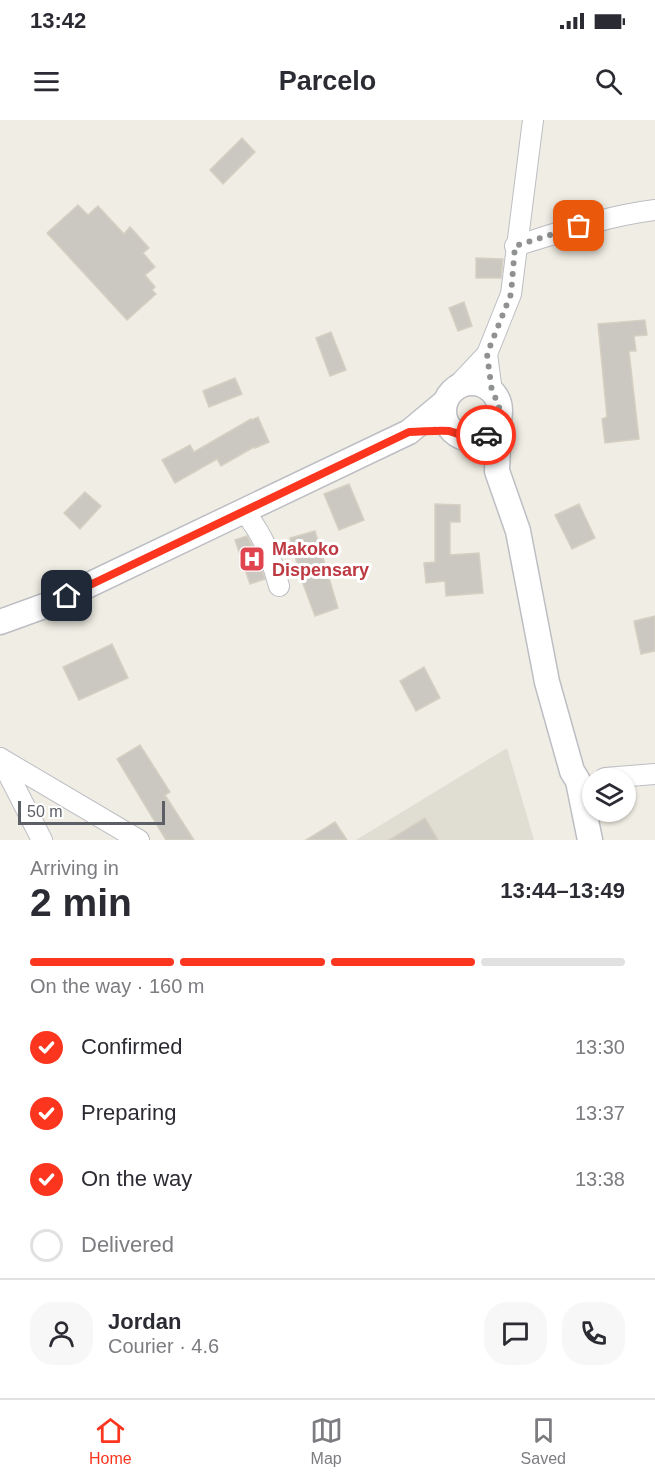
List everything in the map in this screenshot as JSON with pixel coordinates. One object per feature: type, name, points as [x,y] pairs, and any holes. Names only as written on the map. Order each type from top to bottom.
[{"type":"street","points":[[0,622],[47,605],[409,432],[450,395],[487,354],[511,294],[515,246],[533,120]]},
{"type":"street","points":[[515,246],[629,213],[655,210]]},
{"type":"street","points":[[487,354],[492,392],[499,404],[497,471],[518,531],[547,682],[572,771],[582,778]]},
{"type":"street","points":[[492,392],[475,383],[450,395],[444,418],[497,471]]},
{"type":"street","points":[[409,432],[488,434],[495,427],[499,418]]},
{"type":"street","points":[[244,511],[260,531],[279,586]]},
{"type":"street","points":[[42,840],[0,758],[139,840]]},
{"type":"street","points":[[636,776],[655,774]]},
{"type":"street","points":[[588,822],[590,840]]},
{"type":"shaded area","points":[[507,748],[534,840],[356,840]]},
{"type":"building","points":[[242,138],[255,152],[223,184],[210,170]]},
{"type":"building","points":[[78,205],[88,215],[98,206],[124,234],[130,227],[149,248],[143,253],[155,267],[145,275],[155,287],[152,290],[156,294],[127,320],[47,233]]},
{"type":"building","points":[[476,258],[503,259],[501,278],[476,278]]},
{"type":"building","points":[[464,302],[472,326],[458,331],[449,308]]},
{"type":"building","points":[[645,320],[647,335],[634,336],[636,351],[629,351],[639,439],[605,443],[602,419],[607,417],[598,324]]},
{"type":"building","points":[[331,332],[346,370],[330,376],[316,338]]},
{"type":"building","points":[[235,378],[242,394],[209,407],[203,391]]},
{"type":"building","points":[[258,417],[269,442],[254,447],[221,466],[217,459],[175,483],[162,460],[190,445],[194,452]]},
{"type":"building","points":[[349,484],[364,520],[339,530],[324,494]]},
{"type":"building","points":[[85,492],[101,506],[80,529],[64,513]]},
{"type":"building","points":[[435,504],[460,505],[460,522],[450,522],[450,555],[479,553],[483,593],[446,596],[445,581],[426,583],[424,563],[435,562]]},
{"type":"building","points":[[579,504],[595,538],[572,549],[555,515]]},
{"type":"building","points":[[315,531],[338,608],[315,616],[290,538]]},
{"type":"building","name":"Makoko Dispensary","points":[[247,536],[265,579],[250,584],[235,540]]},
{"type":"building","points":[[655,616],[655,651],[641,654],[634,621]]},
{"type":"building","points":[[112,644],[128,678],[79,700],[63,667]]},
{"type":"building","points":[[424,667],[440,698],[416,711],[400,681]]},
{"type":"building","points":[[140,745],[170,792],[165,795],[194,840],[166,840],[117,759]]},
{"type":"building","points":[[425,818],[438,840],[389,840]]},
{"type":"building","points":[[335,822],[347,840],[306,840]]},
{"type":"way so far","points":[[486,435],[495,427],[499,418],[499,404],[492,392],[487,354],[511,294],[515,246],[579,226]]},
{"type":"place","name":"Makoko Dispensary","points":[[252,559]]},
{"type":"route","points":[[67,596],[409,432],[452,431],[470,440],[486,435]]}]
